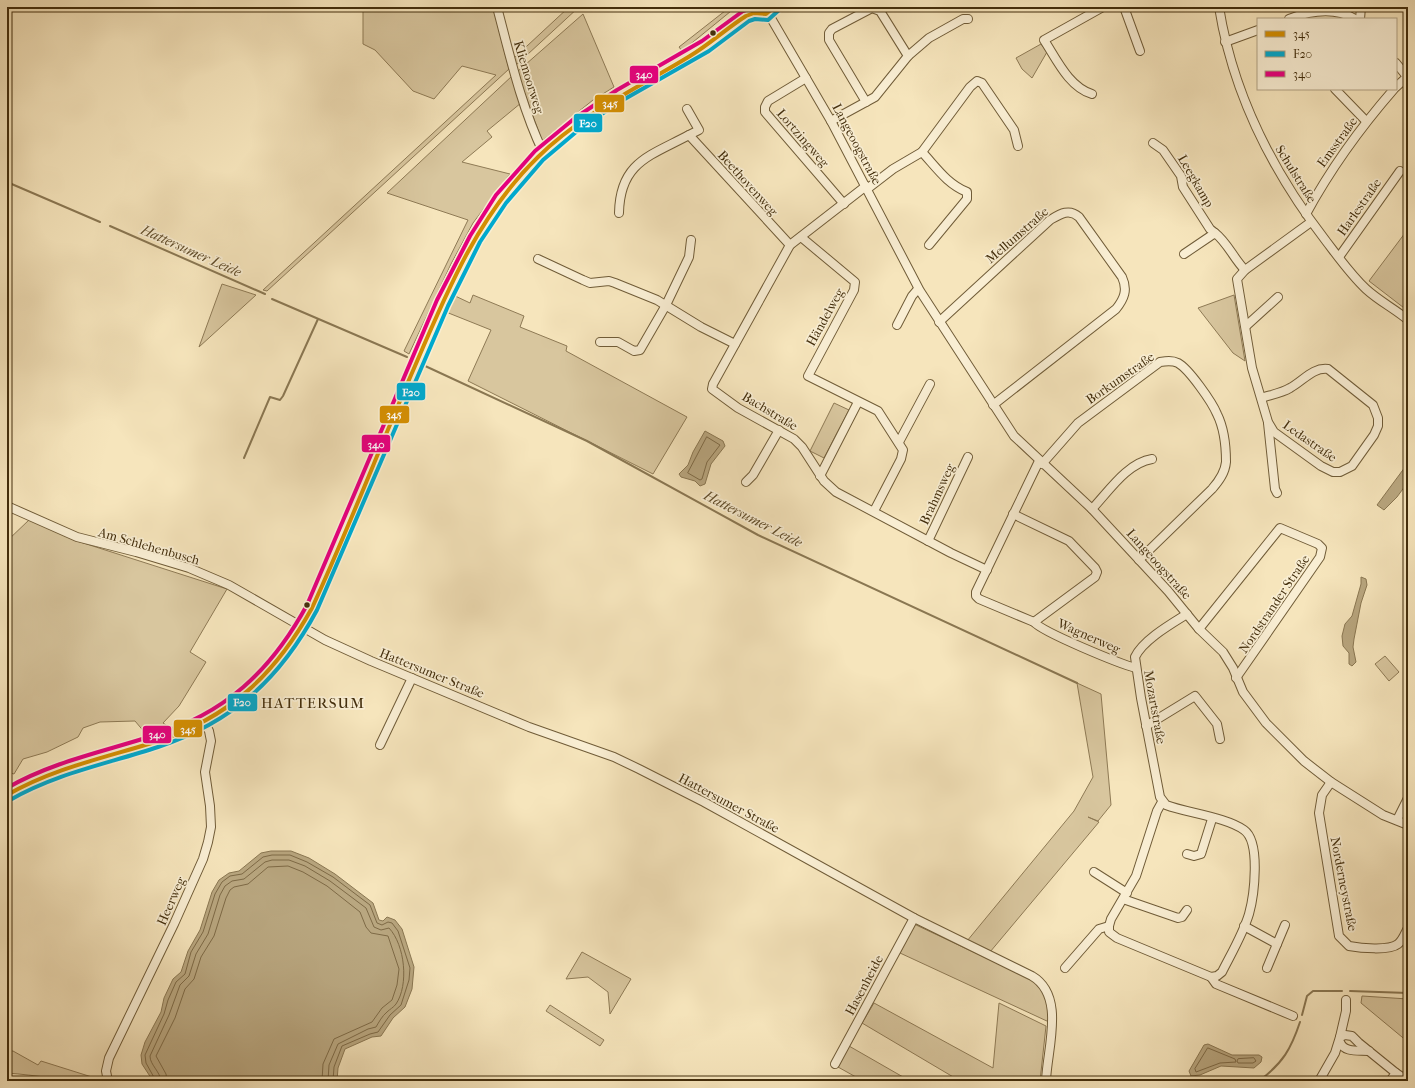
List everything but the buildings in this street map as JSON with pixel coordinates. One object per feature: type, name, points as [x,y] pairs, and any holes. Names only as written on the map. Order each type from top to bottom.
[{"type":"main road","points":[[7,795],[56,769],[160,740],[204,721],[236,701],[258,683],[277,663],[303,627],[319,597],[370,469],[457,271],[484,223],[498,202],[517,179],[543,152],[590,114],[618,96],[702,49],[750,9],[759,15],[771,10]]},
{"type":"street","name":"Kliemoorweg","points":[[496,7],[514,72],[533,128],[543,152]]},
{"type":"street","points":[[1092,94],[1082,91],[1074,84],[1044,40],[1103,7]]},
{"type":"street","points":[[1124,7],[1140,51]]},
{"type":"street","name":"Schulstraße","points":[[1219,7],[1225,42],[1238,86],[1263,142],[1278,171],[1311,222],[1348,271],[1367,290],[1408,320]]},
{"type":"street","points":[[1360,18],[1361,7]]},
{"type":"street","points":[[866,102],[829,36],[832,30],[872,8],[876,8],[880,11],[908,56]]},
{"type":"street","name":"Langeoogstraße","points":[[771,10],[806,78],[867,187],[918,288],[1014,436],[1092,509],[1168,591],[1199,629],[1223,652],[1233,668],[1243,692],[1266,723],[1304,761],[1331,782],[1383,815],[1408,825]]},
{"type":"street","points":[[1293,18],[1319,12],[1334,11],[1352,18]]},
{"type":"street","points":[[831,121],[875,97],[908,56],[929,38],[963,19],[968,19]]},
{"type":"street","points":[[1225,42],[1257,30]]},
{"type":"street","points":[[1397,64],[1407,77]]},
{"type":"street","name":"Emsstraße","points":[[1397,86],[1407,77]]},
{"type":"street","name":"Lortzingweg","points":[[806,78],[768,101],[765,107],[765,112],[844,204]]},
{"type":"street","points":[[929,245],[967,199],[967,192],[956,187],[947,180],[922,152],[970,87],[977,81],[982,83],[1014,130],[1018,146]]},
{"type":"street","points":[[1336,90],[1366,122]]},
{"type":"street","name":"Emsstraße","points":[[1306,214],[1333,167],[1366,122],[1393,90]]},
{"type":"street","points":[[619,212],[619,195],[635,165],[699,130],[687,109]]},
{"type":"street","name":"Beethovenweg","points":[[689,135],[790,245]]},
{"type":"street","name":"Leegkamp","points":[[1153,143],[1163,150],[1168,156],[1181,176],[1183,187],[1210,229],[1221,238],[1234,258],[1245,270]]},
{"type":"street","name":"Bachstraße","points":[[922,152],[867,187],[790,245],[713,384],[712,389],[738,408],[794,439],[802,447],[820,476],[836,492],[928,541],[987,570]]},
{"type":"street","name":"Harlestraße","points":[[1338,257],[1400,171]]},
{"type":"street","name":"Mellumstraße","points":[[939,322],[1050,220],[1065,212],[1073,213],[1079,217],[1122,277],[1125,284],[1125,291],[1123,300],[1116,309],[993,405]]},
{"type":"street","points":[[1245,270],[1311,222]]},
{"type":"street","points":[[1184,254],[1215,233]]},
{"type":"street","name":"Händelweg","points":[[801,237],[856,282],[854,290],[808,376],[878,412],[899,442]]},
{"type":"street","points":[[600,342],[618,342],[634,351],[640,350],[666,306],[689,256],[690,240]]},
{"type":"street","points":[[538,259],[590,283],[609,281],[615,283],[666,306],[701,327],[735,344]]},
{"type":"street","name":"Ledastraße","points":[[1245,270],[1237,279],[1252,368],[1268,422],[1274,432],[1327,470],[1340,472],[1352,466],[1378,426],[1378,418],[1373,405],[1328,369],[1322,368],[1315,370],[1290,389],[1261,398]]},
{"type":"street","points":[[897,325],[912,296],[918,288]]},
{"type":"street","points":[[1246,326],[1278,297]]},
{"type":"street","name":"Borkumstraße","points":[[1041,462],[1078,423],[1160,362],[1168,361],[1177,363],[1185,368],[1217,414],[1224,444],[1226,464],[1222,477],[1212,489],[1139,560]]},
{"type":"street","points":[[874,511],[903,454],[899,442],[930,384]]},
{"type":"street","points":[[820,476],[858,402]]},
{"type":"street","name":"Ledastraße","points":[[1268,422],[1277,493]]},
{"type":"street","points":[[746,482],[753,475],[778,430]]},
{"type":"street","name":"Brahmsweg","points":[[928,541],[968,457]]},
{"type":"street","points":[[1092,509],[1127,472],[1141,461],[1152,459]]},
{"type":"street","points":[[987,570],[1013,514],[1041,462]]},
{"type":"street","name":"Am Schlehenbusch","points":[[7,506],[77,537],[136,552],[189,568],[229,585],[303,627]]},
{"type":"street","name":"Wagnerweg","points":[[1013,514],[1069,541],[1097,572],[1095,577],[1034,622]]},
{"type":"street","name":"Nordstrander Straße","points":[[1199,629],[1280,528],[1312,541],[1322,548],[1320,557],[1236,678]]},
{"type":"street","name":"Wagnerweg","points":[[987,570],[976,596],[979,599],[1034,622],[1038,626],[1056,635],[1126,666],[1136,668]]},
{"type":"street","name":"Mozartstraße","points":[[1162,802],[1146,726],[1135,657],[1142,647],[1186,614]]},
{"type":"street","name":"Hattersumer Straße","points":[[303,627],[372,662],[529,727],[614,757],[704,802],[914,918],[1032,976],[1045,986],[1053,1023],[1046,1081]]},
{"type":"street","points":[[380,745],[412,678]]},
{"type":"street","points":[[1146,726],[1195,696],[1217,724],[1220,739]]},
{"type":"street","name":"Heerweg","points":[[108,1081],[106,1071],[109,1058],[174,924],[208,842],[210,806],[205,772],[211,740],[209,731],[204,721]]},
{"type":"street","name":"Norderneystraße","points":[[1331,782],[1322,795],[1319,813],[1339,936],[1349,946],[1390,947],[1401,941],[1408,928]]},
{"type":"street","points":[[1397,820],[1408,798]]},
{"type":"street","points":[[1211,977],[1217,976],[1222,972],[1248,915],[1254,873],[1252,844],[1245,831],[1237,826],[1170,807],[1162,802],[1157,811],[1136,876],[1109,926],[1109,932],[1117,938],[1211,977],[1216,984],[1294,1016]]},
{"type":"street","points":[[1187,854],[1194,856],[1201,854],[1212,819]]},
{"type":"street","points":[[1094,872],[1125,896],[1178,918],[1182,917],[1187,910]]},
{"type":"street","name":"Hasenheide","points":[[835,1064],[914,918]]},
{"type":"street","points":[[1267,968],[1285,925]]},
{"type":"street","points":[[1065,968],[1099,929],[1109,926]]},
{"type":"street","points":[[1244,926],[1277,944]]},
{"type":"street","points":[[1319,1081],[1335,1053],[1340,1040],[1346,1011],[1346,1000]]},
{"type":"street","points":[[1340,1040],[1345,1035],[1352,1036],[1396,1073],[1408,1081]]},
{"type":"street","points":[[1340,1040],[1341,1045],[1350,1050],[1369,1051]]},
{"type":"street","points":[[1390,1081],[1396,1073]]},
{"type":"shaded area","points":[[363,7],[493,7],[509,69],[267,291],[263,290],[496,75],[462,66],[434,99],[413,91],[375,50],[363,44]]},
{"type":"shaded area","points":[[569,7],[579,7],[515,66],[513,59]]},
{"type":"shaded area","points":[[730,7],[736,7],[682,51],[679,47]]},
{"type":"shaded area","points":[[583,14],[614,87],[593,100],[542,141],[517,72]]},
{"type":"shaded area","points":[[1041,44],[1047,52],[1032,78],[1022,69],[1016,58]]},
{"type":"shaded area","points":[[512,76],[521,103],[487,131],[492,137],[462,162],[510,174],[473,223],[451,264],[409,354],[404,351],[468,220],[387,193]]},
{"type":"shaded area","points":[[1408,229],[1408,311],[1369,281]]},
{"type":"shaded area","points":[[222,284],[256,295],[199,347]]},
{"type":"shaded area","points":[[451,294],[470,303],[473,295],[524,316],[520,327],[567,346],[566,351],[687,417],[653,474],[468,381],[491,330],[446,312]]},
{"type":"shaded area","points":[[1234,295],[1245,361],[1233,353],[1198,308]]},
{"type":"shaded area","points":[[834,403],[849,410],[824,458],[810,451]]},
{"type":"shaded area","points":[[30,519],[74,540],[227,589],[190,652],[206,662],[179,706],[163,723],[169,727],[146,734],[135,721],[100,722],[83,728],[78,737],[47,752],[23,759],[14,774],[7,772],[7,541]]},
{"type":"shaded area","points":[[1385,656],[1399,672],[1389,681],[1375,664]]},
{"type":"shaded area","points":[[1077,683],[1101,694],[1111,805],[1098,821],[1088,817],[1099,822],[990,952],[967,941],[1074,811],[1093,777]]},
{"type":"shaded area","points":[[914,924],[1037,982],[1049,1011],[1049,1022],[900,953]]},
{"type":"shaded area","points":[[582,952],[631,979],[610,1014],[608,992],[588,977],[566,979]]},
{"type":"shaded area","points":[[1362,996],[1408,999],[1408,1042],[1361,1003]]},
{"type":"shaded area","points":[[874,1003],[993,1068],[999,1003],[1046,1026],[1040,1081],[960,1081],[862,1023]]},
{"type":"shaded area","points":[[550,1005],[604,1040],[600,1046],[546,1011]]},
{"type":"shaded area","points":[[849,1046],[910,1081],[863,1081],[838,1067]]},
{"type":"shaded area","points":[[7,1051],[13,1051],[38,1065],[41,1061],[95,1078],[94,1081],[83,1081],[7,1073]]},
{"type":"water","points":[[705,431],[723,441],[725,446],[711,464],[705,484],[700,486],[695,481],[681,477],[679,474],[688,465],[693,452]]},
{"type":"water","points":[[1408,463],[1408,482],[1397,497],[1384,510],[1377,505]]},
{"type":"water","points":[[1361,577],[1366,579],[1367,585],[1361,603],[1354,639],[1353,647],[1356,662],[1352,666],[1349,664],[1349,653],[1343,646],[1342,636],[1345,624],[1352,616],[1361,584]]},
{"type":"water","points":[[271,851],[291,851],[309,858],[335,874],[373,903],[379,920],[383,921],[387,917],[395,920],[402,929],[414,967],[412,989],[405,1007],[393,1018],[381,1036],[372,1037],[345,1049],[338,1068],[337,1081],[153,1081],[142,1064],[141,1055],[145,1042],[161,1012],[164,998],[173,979],[181,972],[188,951],[200,930],[212,892],[219,880],[229,873],[239,871],[261,853]]},
{"type":"water","points":[[1208,1044],[1232,1055],[1259,1055],[1262,1057],[1261,1062],[1254,1068],[1221,1066],[1200,1075],[1191,1076],[1189,1071],[1204,1045]]},
{"type":"waterway","name":"Hattersumer Leide","points":[[7,182],[100,222]]},
{"type":"waterway","name":"Hattersumer Leide","points":[[110,226],[265,294]]},
{"type":"waterway","name":"Hattersumer Leide","points":[[272,299],[407,357]]},
{"type":"waterway","points":[[244,458],[270,397],[280,400],[283,396],[318,319]]},
{"type":"waterway","name":"Hattersumer Leide","points":[[423,365],[587,441],[758,535],[1077,683]]},
{"type":"waterway","points":[[1302,1015],[1307,996],[1313,991],[1342,991]]},
{"type":"waterway","points":[[1350,991],[1408,993]]},
{"type":"waterway","points":[[1259,1081],[1274,1068],[1285,1055],[1300,1022]]},
{"type":"transit line","name":"340","points":[[7,788],[59,764],[152,736],[178,727],[202,716],[224,702],[261,670],[293,629],[307,605],[437,300],[470,236],[496,195],[535,151],[575,118],[617,90],[702,41],[743,11],[754,7]]},
{"type":"transit line","name":"345","points":[[7,795],[61,771],[155,742],[181,732],[206,720],[227,707],[266,674],[298,632],[312,608],[339,548],[439,310],[466,255],[498,203],[517,179],[538,157],[573,127],[611,102],[697,51],[746,16],[754,13],[766,14],[774,7]]},
{"type":"transit line","name":"F20","points":[[10,800],[64,776],[158,747],[185,737],[232,711],[252,695],[270,677],[303,635],[317,610],[448,306],[480,242],[506,203],[543,160],[582,127],[623,100],[709,51],[749,21],[755,19],[768,20],[778,11]]},
{"type":"district","name":"HATTERSUM","points":[[313,703]]}]
